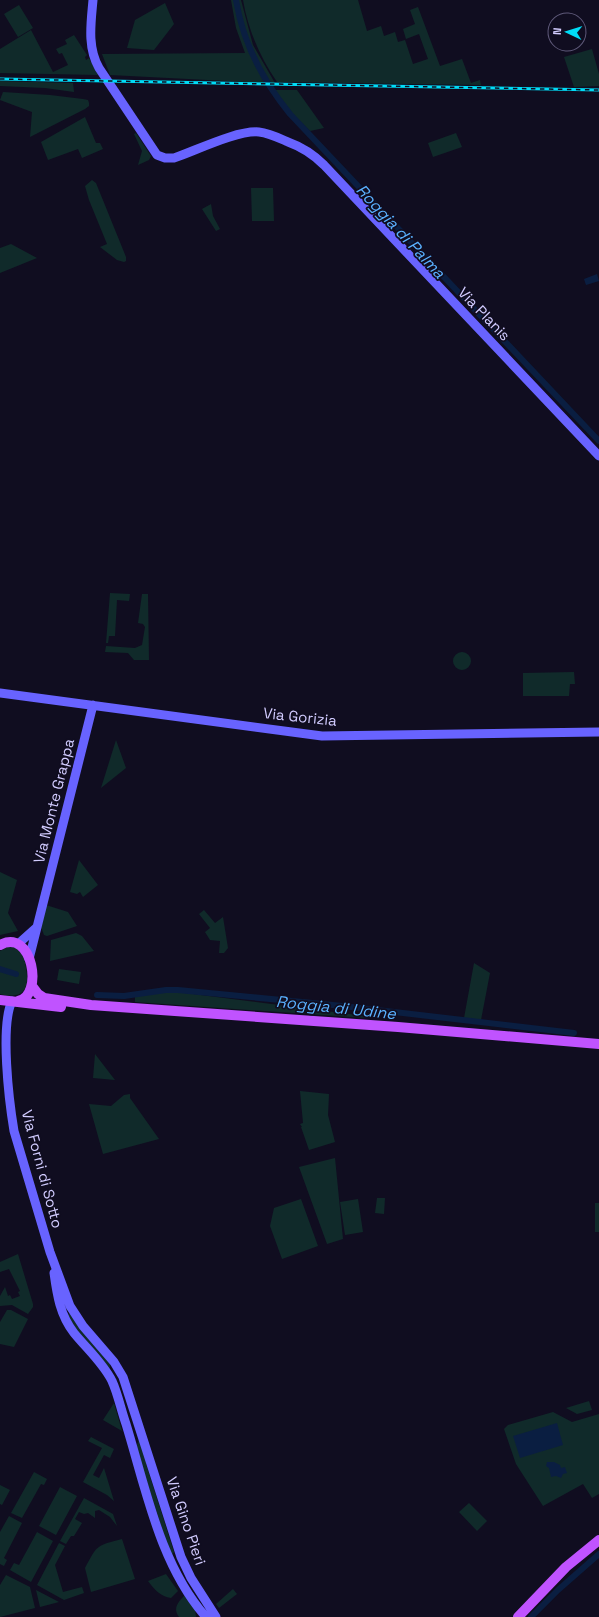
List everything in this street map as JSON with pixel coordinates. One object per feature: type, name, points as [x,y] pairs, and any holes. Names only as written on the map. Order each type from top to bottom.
[{"type":"main road","points":[[1,944],[10,942],[18,944],[24,949],[29,959],[32,973],[32,986],[28,995],[24,999],[15,1001]]},
{"type":"main road","points":[[32,986],[34,990],[42,997],[62,1004]]},
{"type":"main road","points":[[0,1000],[29,1004],[91,1005],[402,1027],[599,1044]]},
{"type":"main road","points":[[518,1617],[566,1567],[599,1540]]},
{"type":"street","points":[[93,0],[90,38],[93,58],[120,98]]},
{"type":"street","points":[[97,0],[95,43],[98,57],[120,98]]},
{"type":"street","name":"Via Planis","points":[[120,98],[162,155],[176,154],[244,134],[258,132],[293,144],[316,157],[599,456]]},
{"type":"street","name":"Via Gorizia","points":[[0,693],[322,736],[599,732]]},
{"type":"street","name":"Via Monte Grappa","points":[[29,959],[93,705]]},
{"type":"street","points":[[18,944],[37,927]]},
{"type":"street","name":"Via Forni di Sotto","points":[[15,1001],[7,1010],[5,1020],[6,1076],[14,1131],[50,1252],[70,1306],[83,1326],[118,1368]]},
{"type":"street","name":"Via Forni di Sotto","points":[[0,1006],[5,1020]]},
{"type":"street","name":"Via Forni di Sotto","points":[[50,1252],[61,1310],[74,1332],[110,1378]]},
{"type":"street","points":[[61,1310],[70,1306]]},
{"type":"street","points":[[110,1378],[118,1368]]},
{"type":"street","name":"Via Gino Pieri","points":[[118,1368],[123,1377],[182,1560],[206,1603],[216,1617]]},
{"type":"street","points":[[110,1378],[123,1377]]},
{"type":"street","name":"Via Gino Pieri","points":[[110,1378],[158,1529],[172,1565],[203,1616]]},
{"type":"street","points":[[132,1445],[140,1430]]},
{"type":"street","points":[[172,1565],[182,1560]]},
{"type":"street","points":[[206,1603],[214,1608],[222,1617]]},
{"type":"green space","points":[[231,0],[235,0],[246,43],[266,83],[110,75],[102,54],[245,53],[236,28]]},
{"type":"green space","points":[[238,0],[241,0],[253,45],[275,83],[271,83],[254,54],[242,22]]},
{"type":"green space","points":[[243,0],[358,0],[367,31],[381,26],[384,36],[395,32],[398,42],[405,40],[413,64],[428,59],[419,34],[406,39],[403,29],[415,24],[410,10],[418,7],[440,66],[462,59],[471,83],[480,80],[481,85],[277,82],[265,63],[251,33]]},
{"type":"green space","points":[[165,3],[174,24],[154,50],[127,48],[135,20]]},
{"type":"green space","points":[[19,5],[33,28],[18,37],[4,14]]},
{"type":"green space","points":[[31,30],[53,72],[68,65],[62,53],[59,54],[56,49],[67,44],[65,40],[74,35],[87,55],[85,57],[86,60],[89,58],[98,75],[0,73],[0,49]]},
{"type":"green space","points":[[592,49],[599,74],[599,86],[574,87],[564,57],[587,52],[587,50]]},
{"type":"green space","points":[[0,81],[73,83],[74,92],[45,88],[0,86]]},
{"type":"green space","points":[[275,90],[297,90],[324,128],[310,131],[292,113]]},
{"type":"green space","points":[[3,92],[83,99],[88,100],[89,106],[30,137],[32,112],[0,100]]},
{"type":"green space","points":[[85,117],[96,143],[100,143],[103,149],[82,158],[78,149],[48,160],[41,142]]},
{"type":"green space","points":[[136,133],[151,156],[149,160],[138,165],[142,151],[134,134]]},
{"type":"green space","points":[[456,133],[462,147],[433,157],[428,143]]},
{"type":"green space","points":[[92,180],[96,183],[126,257],[126,261],[124,262],[117,260],[100,247],[107,244],[89,200],[85,186]]},
{"type":"green space","points":[[251,188],[273,188],[274,221],[252,221]]},
{"type":"green space","points":[[211,204],[213,216],[220,229],[216,231],[202,209]]},
{"type":"green space","points":[[11,244],[37,258],[0,273],[0,248]]},
{"type":"green space","points":[[110,593],[130,594],[129,601],[117,600],[115,636],[109,636],[108,643],[106,643]]},
{"type":"green space","points":[[142,594],[148,594],[149,660],[134,660],[128,653],[105,652],[106,646],[135,648],[142,645],[145,627],[143,624],[138,623]]},
{"type":"green space","points":[[458,652],[466,652],[471,657],[469,668],[466,670],[458,670],[453,665],[453,657]]},
{"type":"green space","points":[[574,672],[575,684],[570,684],[569,696],[523,696],[523,673]]},
{"type":"green space","points":[[116,740],[126,768],[101,788]]},
{"type":"green space","points":[[79,860],[98,885],[83,897],[80,892],[77,894],[70,892]]},
{"type":"green space","points":[[0,872],[17,880],[8,913],[18,931],[0,935]]},
{"type":"green space","points":[[46,905],[68,912],[77,926],[47,936],[44,935],[41,927]]},
{"type":"green space","points":[[204,910],[215,923],[223,917],[228,948],[224,953],[219,953],[220,941],[210,940],[205,932],[210,928],[199,914]]},
{"type":"green space","points":[[76,933],[82,936],[94,951],[50,961],[51,940]]},
{"type":"green space","points":[[8,947],[16,948],[22,955],[25,962],[27,975],[26,987],[19,994],[14,995],[0,994],[0,951]]},
{"type":"green space","points":[[474,963],[490,973],[481,1020],[464,1018]]},
{"type":"green space","points":[[59,969],[81,972],[79,984],[57,980]]},
{"type":"green space","points":[[169,991],[365,1016],[366,1018],[135,1002],[135,996]]},
{"type":"green space","points":[[95,1054],[115,1080],[93,1078]]},
{"type":"green space","points":[[300,1091],[329,1094],[328,1115],[335,1142],[309,1150],[300,1124],[303,1123]]},
{"type":"green space","points":[[130,1094],[130,1098],[159,1139],[103,1154],[89,1104],[111,1106],[124,1095]]},
{"type":"green space","points":[[335,1158],[343,1239],[327,1244],[299,1167]]},
{"type":"green space","points":[[377,1198],[385,1198],[384,1214],[375,1213]]},
{"type":"green space","points":[[301,1199],[318,1246],[282,1259],[270,1226],[274,1208]]},
{"type":"green space","points":[[358,1199],[363,1232],[345,1235],[340,1202]]},
{"type":"green space","points":[[595,1203],[599,1203],[599,1232],[595,1232]]},
{"type":"green space","points":[[18,1254],[33,1304],[33,1307],[28,1314],[12,1305],[0,1306],[0,1296],[5,1287],[8,1296],[10,1295],[12,1299],[20,1296],[18,1292],[20,1291],[9,1269],[0,1272],[0,1262]]},
{"type":"green space","points":[[7,1310],[11,1310],[28,1319],[14,1347],[0,1344],[0,1322]]},
{"type":"green space","points":[[69,1313],[110,1364],[110,1369],[77,1330],[68,1316]]},
{"type":"green space","points":[[589,1401],[592,1410],[577,1414],[566,1408]]},
{"type":"green space","points":[[114,1403],[122,1431],[103,1420]]},
{"type":"green space","points":[[553,1412],[572,1422],[599,1414],[599,1494],[592,1498],[583,1484],[543,1506],[516,1464],[504,1429],[508,1425]]},
{"type":"green space","points":[[140,1436],[147,1460],[146,1464],[174,1552],[172,1555],[170,1553],[136,1448]]},
{"type":"green space","points":[[91,1437],[114,1449],[110,1458],[104,1455],[93,1475],[99,1478],[104,1468],[114,1501],[107,1495],[83,1482],[102,1448],[88,1441]]},
{"type":"green space","points":[[34,1472],[47,1479],[44,1485],[41,1484],[22,1518],[11,1513]]},
{"type":"green space","points":[[0,1485],[10,1490],[2,1505],[0,1504]]},
{"type":"green space","points":[[60,1487],[77,1496],[56,1535],[39,1526]]},
{"type":"green space","points":[[84,1498],[113,1514],[117,1526],[110,1517],[99,1510],[95,1511],[95,1518],[88,1513],[84,1514],[79,1512],[75,1519],[82,1523],[74,1536],[71,1536],[66,1544],[60,1541]]},
{"type":"green space","points":[[469,1503],[487,1521],[477,1531],[459,1512]]},
{"type":"green space","points":[[9,1516],[22,1523],[4,1558],[7,1560],[4,1566],[0,1564],[0,1532]]},
{"type":"green space","points":[[37,1532],[53,1541],[31,1582],[10,1570],[14,1563],[19,1565]]},
{"type":"green space","points":[[122,1539],[135,1579],[91,1592],[85,1568],[93,1554],[102,1545]]},
{"type":"green space","points":[[59,1543],[65,1546],[55,1565],[63,1592],[82,1587],[84,1593],[64,1600],[37,1585]]},
{"type":"green space","points":[[166,1574],[178,1591],[171,1598],[155,1590],[148,1581]]},
{"type":"green space","points":[[6,1575],[30,1587],[35,1608],[0,1617],[0,1585]]},
{"type":"green space","points":[[233,1589],[237,1594],[219,1608],[216,1604]]},
{"type":"green space","points":[[36,1590],[59,1602],[40,1607]]},
{"type":"green space","points":[[186,1594],[195,1608],[196,1617],[179,1617],[177,1614],[177,1605]]},
{"type":"water","points":[[597,274],[599,281],[586,285],[584,279]]},
{"type":"water","points":[[557,1423],[563,1445],[520,1458],[513,1436]]},
{"type":"water","points":[[547,1462],[554,1462],[560,1465],[561,1468],[565,1467],[567,1473],[563,1474],[561,1478],[556,1476],[551,1477],[549,1468],[546,1466]]},
{"type":"waterway","name":"Roggia di Palma","points":[[236,0],[239,16],[249,46],[256,61],[271,88],[290,114],[599,441]]},
{"type":"waterway","name":"Roggia di Udine","points":[[0,969],[16,974]]},
{"type":"waterway","name":"Roggia di Udine","points":[[97,995],[124,996],[166,990],[178,990],[343,1006],[574,1033]]},
{"type":"waterway","name":"Roggia di Udine","points":[[302,1003],[307,1001],[343,1006]]},
{"type":"waterway","points":[[531,1617],[558,1590],[599,1554]]},
{"type":"railway","points":[[0,79],[599,90]]}]
